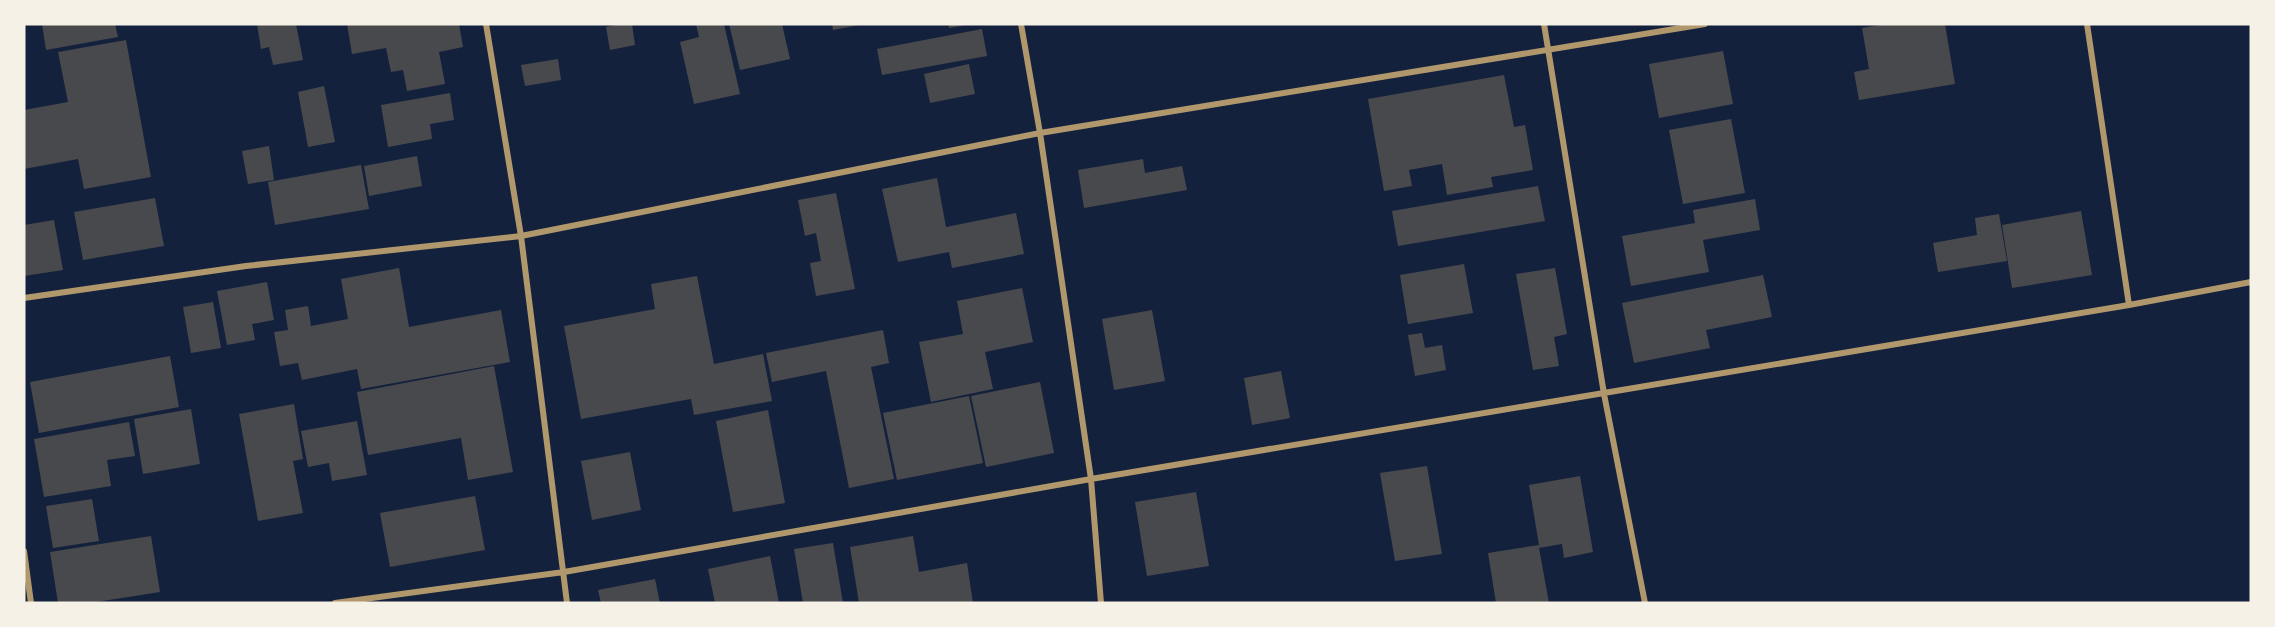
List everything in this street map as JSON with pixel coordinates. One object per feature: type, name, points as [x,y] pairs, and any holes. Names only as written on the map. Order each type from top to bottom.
[{"type":"street","points":[[486,24],[521,236],[567,603]]},
{"type":"street","points":[[1022,24],[1091,479],[1101,603]]},
{"type":"street","points":[[1544,24],[1604,394],[1645,603]]},
{"type":"street","points":[[24,298],[246,266],[521,236],[1040,133],[1706,24]]},
{"type":"street","points":[[2086,24],[2129,305]]},
{"type":"street","points":[[335,603],[564,572],[1091,479],[2129,305],[2251,282]]},
{"type":"street","points":[[24,551],[31,603]]},
{"type":"building","points":[[42,24],[115,24],[118,37],[46,50]]},
{"type":"building","points":[[257,24],[296,24],[303,60],[273,65],[269,47],[261,49]]},
{"type":"building","points":[[347,24],[459,24],[463,47],[439,52],[445,84],[407,91],[403,70],[391,72],[386,48],[352,54]]},
{"type":"building","points":[[632,24],[635,45],[610,50],[606,27]]},
{"type":"building","points":[[696,24],[724,24],[740,94],[694,104],[680,42],[699,37]]},
{"type":"building","points":[[729,24],[782,24],[790,59],[740,70]]},
{"type":"building","points":[[832,24],[859,24],[859,25],[833,30]]},
{"type":"building","points":[[948,24],[966,24],[966,25],[949,28]]},
{"type":"building","points":[[1886,24],[1945,24],[1955,84],[1859,100],[1854,72],[1869,69],[1862,28]]},
{"type":"building","points":[[982,29],[987,56],[882,75],[877,49]]},
{"type":"building","points":[[126,40],[151,177],[84,189],[78,159],[24,169],[24,110],[68,102],[58,52]]},
{"type":"building","points":[[1723,51],[1733,104],[1659,118],[1649,64]]},
{"type":"building","points":[[558,59],[561,80],[525,86],[521,65]]},
{"type":"building","points":[[969,64],[975,94],[930,103],[924,74]]},
{"type":"building","points":[[1504,75],[1514,127],[1525,125],[1533,170],[1491,177],[1493,187],[1447,195],[1442,164],[1409,170],[1412,186],[1384,191],[1368,99]]},
{"type":"building","points":[[324,86],[335,142],[308,147],[298,92]]},
{"type":"building","points":[[450,93],[454,120],[430,124],[432,139],[388,147],[381,105]]},
{"type":"building","points":[[1731,119],[1745,193],[1683,204],[1669,130]]},
{"type":"building","points":[[269,146],[274,180],[248,184],[242,151]]},
{"type":"building","points":[[417,156],[422,186],[369,196],[364,166]]},
{"type":"building","points":[[1143,159],[1145,173],[1182,166],[1187,190],[1084,208],[1078,170]]},
{"type":"building","points":[[361,165],[369,209],[275,225],[268,182]]},
{"type":"building","points":[[937,178],[946,227],[1016,213],[1024,254],[952,268],[949,252],[898,262],[882,189]]},
{"type":"building","points":[[1538,186],[1545,221],[1398,246],[1392,211]]},
{"type":"building","points":[[836,193],[855,289],[816,296],[810,263],[821,261],[816,233],[805,236],[798,200]]},
{"type":"building","points":[[155,198],[164,246],[83,260],[74,212]]},
{"type":"building","points":[[1755,199],[1760,230],[1703,240],[1709,272],[1631,286],[1622,236],[1695,223],[1693,210]]},
{"type":"building","points":[[2081,211],[2092,275],[2012,288],[2002,225]]},
{"type":"building","points":[[1999,214],[2007,261],[1938,272],[1933,243],[1977,235],[1975,218]]},
{"type":"building","points":[[54,220],[63,270],[24,276],[24,225]]},
{"type":"building","points":[[1464,264],[1473,313],[1408,324],[1400,275]]},
{"type":"building","points":[[399,268],[409,327],[501,310],[510,362],[361,389],[357,369],[302,380],[298,363],[280,366],[274,332],[288,330],[285,310],[308,306],[311,326],[348,319],[341,279]]},
{"type":"building","points":[[1555,268],[1567,334],[1554,337],[1559,366],[1533,370],[1516,274]]},
{"type":"building","points":[[1763,275],[1772,317],[1706,330],[1710,348],[1634,363],[1622,303]]},
{"type":"building","points":[[697,276],[714,364],[763,354],[772,401],[694,415],[691,399],[581,419],[564,326],[655,309],[651,284]]},
{"type":"building","points":[[267,282],[274,320],[252,324],[255,340],[227,345],[217,291]]},
{"type":"building","points":[[1022,288],[1033,342],[985,352],[993,389],[931,402],[919,342],[963,334],[957,301]]},
{"type":"building","points":[[213,302],[221,348],[191,353],[183,307]]},
{"type":"building","points":[[1152,310],[1165,381],[1114,390],[1102,319]]},
{"type":"building","points":[[883,330],[889,363],[871,367],[894,479],[849,488],[826,371],[772,382],[766,353]]},
{"type":"building","points":[[1422,333],[1425,348],[1442,345],[1446,370],[1415,376],[1408,335]]},
{"type":"building","points":[[170,356],[179,407],[39,433],[30,382]]},
{"type":"building","points":[[494,366],[513,472],[468,480],[461,438],[368,455],[357,392]]},
{"type":"building","points":[[1281,371],[1290,418],[1252,425],[1244,378]]},
{"type":"building","points":[[1040,382],[1054,453],[986,467],[971,396]]},
{"type":"building","points":[[969,396],[983,463],[897,480],[883,413]]},
{"type":"building","points":[[294,404],[303,459],[293,461],[303,513],[258,521],[239,414]]},
{"type":"building","points":[[191,409],[200,464],[143,474],[134,419]]},
{"type":"building","points":[[768,410],[785,503],[733,512],[716,421]]},
{"type":"building","points":[[357,421],[367,475],[332,481],[329,463],[308,467],[301,431]]},
{"type":"building","points":[[129,422],[135,456],[107,460],[111,486],[44,497],[34,439]]},
{"type":"building","points":[[630,452],[641,510],[592,520],[581,461]]},
{"type":"building","points":[[1427,466],[1442,554],[1395,561],[1380,473]]},
{"type":"building","points":[[1580,476],[1593,552],[1564,558],[1562,544],[1539,548],[1549,603],[1496,603],[1488,553],[1539,545],[1529,485]]},
{"type":"building","points":[[1196,492],[1209,566],[1147,576],[1135,502]]},
{"type":"building","points":[[475,496],[485,550],[390,567],[380,513]]},
{"type":"building","points":[[92,499],[99,541],[53,548],[46,506]]},
{"type":"building","points":[[151,536],[160,592],[90,603],[58,603],[50,552]]},
{"type":"building","points":[[913,536],[919,572],[967,563],[973,603],[859,603],[850,547]]},
{"type":"building","points":[[833,543],[843,603],[803,603],[794,549]]},
{"type":"building","points":[[770,556],[779,603],[715,603],[708,569]]},
{"type":"building","points":[[655,579],[660,603],[601,603],[598,590]]}]
